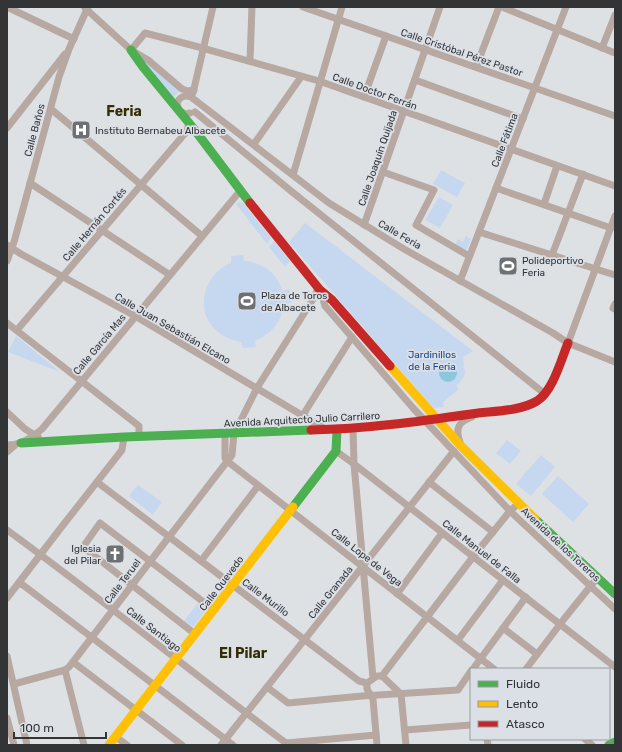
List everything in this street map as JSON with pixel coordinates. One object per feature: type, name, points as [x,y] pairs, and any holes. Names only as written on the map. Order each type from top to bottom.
[{"type":"street","points":[[7,7],[74,39]]},
{"type":"street","points":[[214,7],[193,94],[179,99],[177,104],[179,111],[186,114],[193,112],[545,394]]},
{"type":"street","points":[[250,61],[252,7]]},
{"type":"street","name":"Calle Cristóbal Pérez Pastor","points":[[303,7],[615,116]]},
{"type":"street","points":[[293,175],[342,7]]},
{"type":"street","name":"Calle Joaquín Quijada","points":[[364,225],[440,7]]},
{"type":"street","points":[[476,68],[500,7],[615,53]]},
{"type":"street","name":"Calle Fátima","points":[[460,281],[566,7]]},
{"type":"street","name":"Calle Baños","points":[[7,261],[9,247],[30,183],[59,77],[86,8]]},
{"type":"street","name":"Calle Feria","points":[[86,8],[131,50],[179,111],[190,128],[319,288],[332,300],[438,419]]},
{"type":"street","points":[[602,48],[615,15]]},
{"type":"street","name":"Calle Doctor Ferrán","points":[[131,50],[145,34],[250,61],[319,82],[615,186]]},
{"type":"street","points":[[364,98],[386,36]]},
{"type":"street","points":[[7,128],[69,49]]},
{"type":"street","name":"Calle Feria","points":[[131,50],[148,60],[184,90],[192,92],[254,144],[329,203],[364,225],[568,343],[615,362]]},
{"type":"street","points":[[254,144],[301,77]]},
{"type":"street","points":[[415,80],[523,119]]},
{"type":"street","name":"Calle Feria","points":[[190,128],[194,106],[193,94]]},
{"type":"street","points":[[51,109],[202,236]]},
{"type":"street","name":"Calle Hernán Cortés","points":[[17,330],[190,128]]},
{"type":"street","points":[[544,204],[556,166]]},
{"type":"street","points":[[383,172],[434,190],[416,225],[470,256]]},
{"type":"street","points":[[552,255],[583,174]]},
{"type":"street","points":[[30,183],[170,275]]},
{"type":"street","points":[[496,188],[611,228]]},
{"type":"street","name":"Calle García Mas","points":[[34,435],[42,428],[82,381],[240,191]]},
{"type":"street","points":[[568,343],[615,216]]},
{"type":"street","points":[[479,232],[615,275]]},
{"type":"street","name":"Calle Juan Sebastián Elcano","points":[[9,247],[135,316],[327,430]]},
{"type":"street","points":[[229,434],[319,288]]},
{"type":"street","name":"Calle Feria","points":[[319,288],[325,306],[425,421]]},
{"type":"street","points":[[615,304],[615,309]]},
{"type":"street","points":[[7,323],[139,426],[139,437]]},
{"type":"street","points":[[303,415],[352,337]]},
{"type":"street","name":"Avenida Arquitecto Julio Carrilero","points":[[7,445],[48,440],[353,429],[478,414],[524,406],[537,402],[545,394],[550,386],[568,343]]},
{"type":"street","name":"Avenida Arquitecto Julio Carrilero","points":[[7,412],[25,429],[34,435],[48,440]]},
{"type":"street","points":[[457,448],[457,434],[459,426],[464,420],[478,414]]},
{"type":"street","name":"Avenida de los Toreros","points":[[438,419],[457,448],[510,511],[615,609]]},
{"type":"street","name":"Avenida de los Toreros","points":[[425,421],[519,503],[615,594]]},
{"type":"street","points":[[353,429],[354,464],[373,678]]},
{"type":"street","points":[[336,452],[337,430]]},
{"type":"street","name":"Calle Teruel","points":[[14,684],[65,670],[73,662],[232,455],[229,434]]},
{"type":"street","points":[[7,452],[34,435]]},
{"type":"street","points":[[7,598],[122,450],[124,437]]},
{"type":"street","name":"Calle Granada","points":[[223,742],[457,448]]},
{"type":"street","name":"Calle Manuel de Falla","points":[[336,452],[354,464],[560,623],[613,667]]},
{"type":"street","name":"Calle Quevedo","points":[[110,745],[135,710],[336,452]]},
{"type":"street","name":"Calle Lope de Vega","points":[[227,461],[493,668]]},
{"type":"street","name":"Calle Murillo","points":[[97,482],[359,681],[367,683]]},
{"type":"street","points":[[429,482],[493,532]]},
{"type":"street","points":[[201,561],[258,486]]},
{"type":"street","name":"Avenida de los Toreros","points":[[510,511],[519,503]]},
{"type":"street","points":[[377,745],[373,699],[367,689],[367,683],[373,678],[382,676],[510,511]]},
{"type":"street","points":[[195,634],[83,547],[100,523],[214,610]]},
{"type":"street","name":"Calle Santiago","points":[[7,530],[113,609],[286,744]]},
{"type":"street","points":[[397,594],[442,533]]},
{"type":"street","points":[[527,668],[560,623],[598,578]]},
{"type":"street","points":[[458,640],[503,580]]},
{"type":"street","points":[[19,583],[155,685],[223,742],[233,745]]},
{"type":"street","points":[[474,668],[526,597]]},
{"type":"street","points":[[503,628],[537,654]]},
{"type":"street","points":[[7,656],[27,745]]},
{"type":"street","points":[[73,662],[182,745]]},
{"type":"street","points":[[65,670],[84,745]]},
{"type":"street","points":[[267,687],[288,703],[458,690],[470,673]]},
{"type":"street","points":[[382,676],[402,694],[406,745]]},
{"type":"street","points":[[7,719],[14,745]]},
{"type":"street","points":[[405,730],[470,725]]},
{"type":"street","points":[[286,744],[376,735]]},
{"type":"street","points":[[116,737],[127,745]]},
{"type":"street","points":[[609,745],[615,742]]},
{"type":"green space","points":[[146,64],[179,91],[173,98]]},
{"type":"green space","points":[[441,170],[465,183],[457,197],[433,184]]},
{"type":"green space","points":[[439,197],[453,205],[440,228],[425,220]]},
{"type":"green space","points":[[239,202],[243,203],[271,238],[267,244],[236,204]]},
{"type":"green space","name":"Jardinillos de la Feria","points":[[305,223],[473,351],[463,357],[463,367],[465,370],[464,377],[457,385],[458,390],[443,402],[444,407],[435,408],[431,405],[289,242]]},
{"type":"green space","points":[[466,236],[471,239],[466,251],[455,245],[458,239],[463,242]]},
{"type":"green space","points":[[274,241],[290,261],[285,267],[269,247]]},
{"type":"green space","name":"Plaza de Toros de Albacete","points":[[243,255],[244,261],[263,266],[273,274],[282,291],[290,289],[290,293],[293,293],[293,298],[291,298],[291,303],[284,304],[281,317],[275,327],[266,335],[255,341],[256,347],[243,348],[241,342],[222,335],[209,322],[205,312],[204,303],[205,293],[214,275],[231,263],[231,256]]},
{"type":"green space","points":[[16,336],[60,372],[8,352]]},
{"type":"green space","points":[[507,440],[521,451],[510,464],[496,453]]},
{"type":"green space","points":[[541,455],[555,467],[531,496],[516,484]]},
{"type":"green space","points":[[558,476],[589,504],[573,522],[542,494]]},
{"type":"green space","points":[[138,485],[162,502],[153,515],[129,496]]},
{"type":"green space","points":[[198,603],[206,610],[192,627],[184,621]]},
{"type":"shaded area","points":[[448,364],[454,367],[457,373],[454,379],[448,382],[442,379],[439,373],[442,367]]},
{"type":"traffic: fast","points":[[131,50],[143,67],[194,129],[250,203]]},
{"type":"traffic: fast","points":[[21,443],[124,437],[311,430]]},
{"type":"traffic: fast","points":[[293,507],[336,451],[337,430]]},
{"type":"traffic: fast","points":[[535,519],[615,594]]},
{"type":"traffic: fast","points":[[609,745],[615,742]]},
{"type":"traffic: slow","points":[[390,366],[460,445],[535,519]]},
{"type":"traffic: slow","points":[[109,745],[293,507]]},
{"type":"traffic: jam","points":[[250,203],[320,290],[332,300],[390,366]]},
{"type":"traffic: jam","points":[[311,430],[394,424],[523,407],[537,401],[548,390],[556,375],[568,343]]},
{"type":"place","name":"Instituto Bernabeu Albacete","points":[[81,130]]},
{"type":"place","name":"Polideportivo Feria","points":[[508,266]]},
{"type":"place","name":"Plaza de Toros de Albacete","points":[[247,301]]},
{"type":"place","name":"Iglesia del Pilar","points":[[115,554]]},
{"type":"district","name":"Feria","points":[[124,111]]},
{"type":"district","name":"El Pilar","points":[[243,653]]}]
